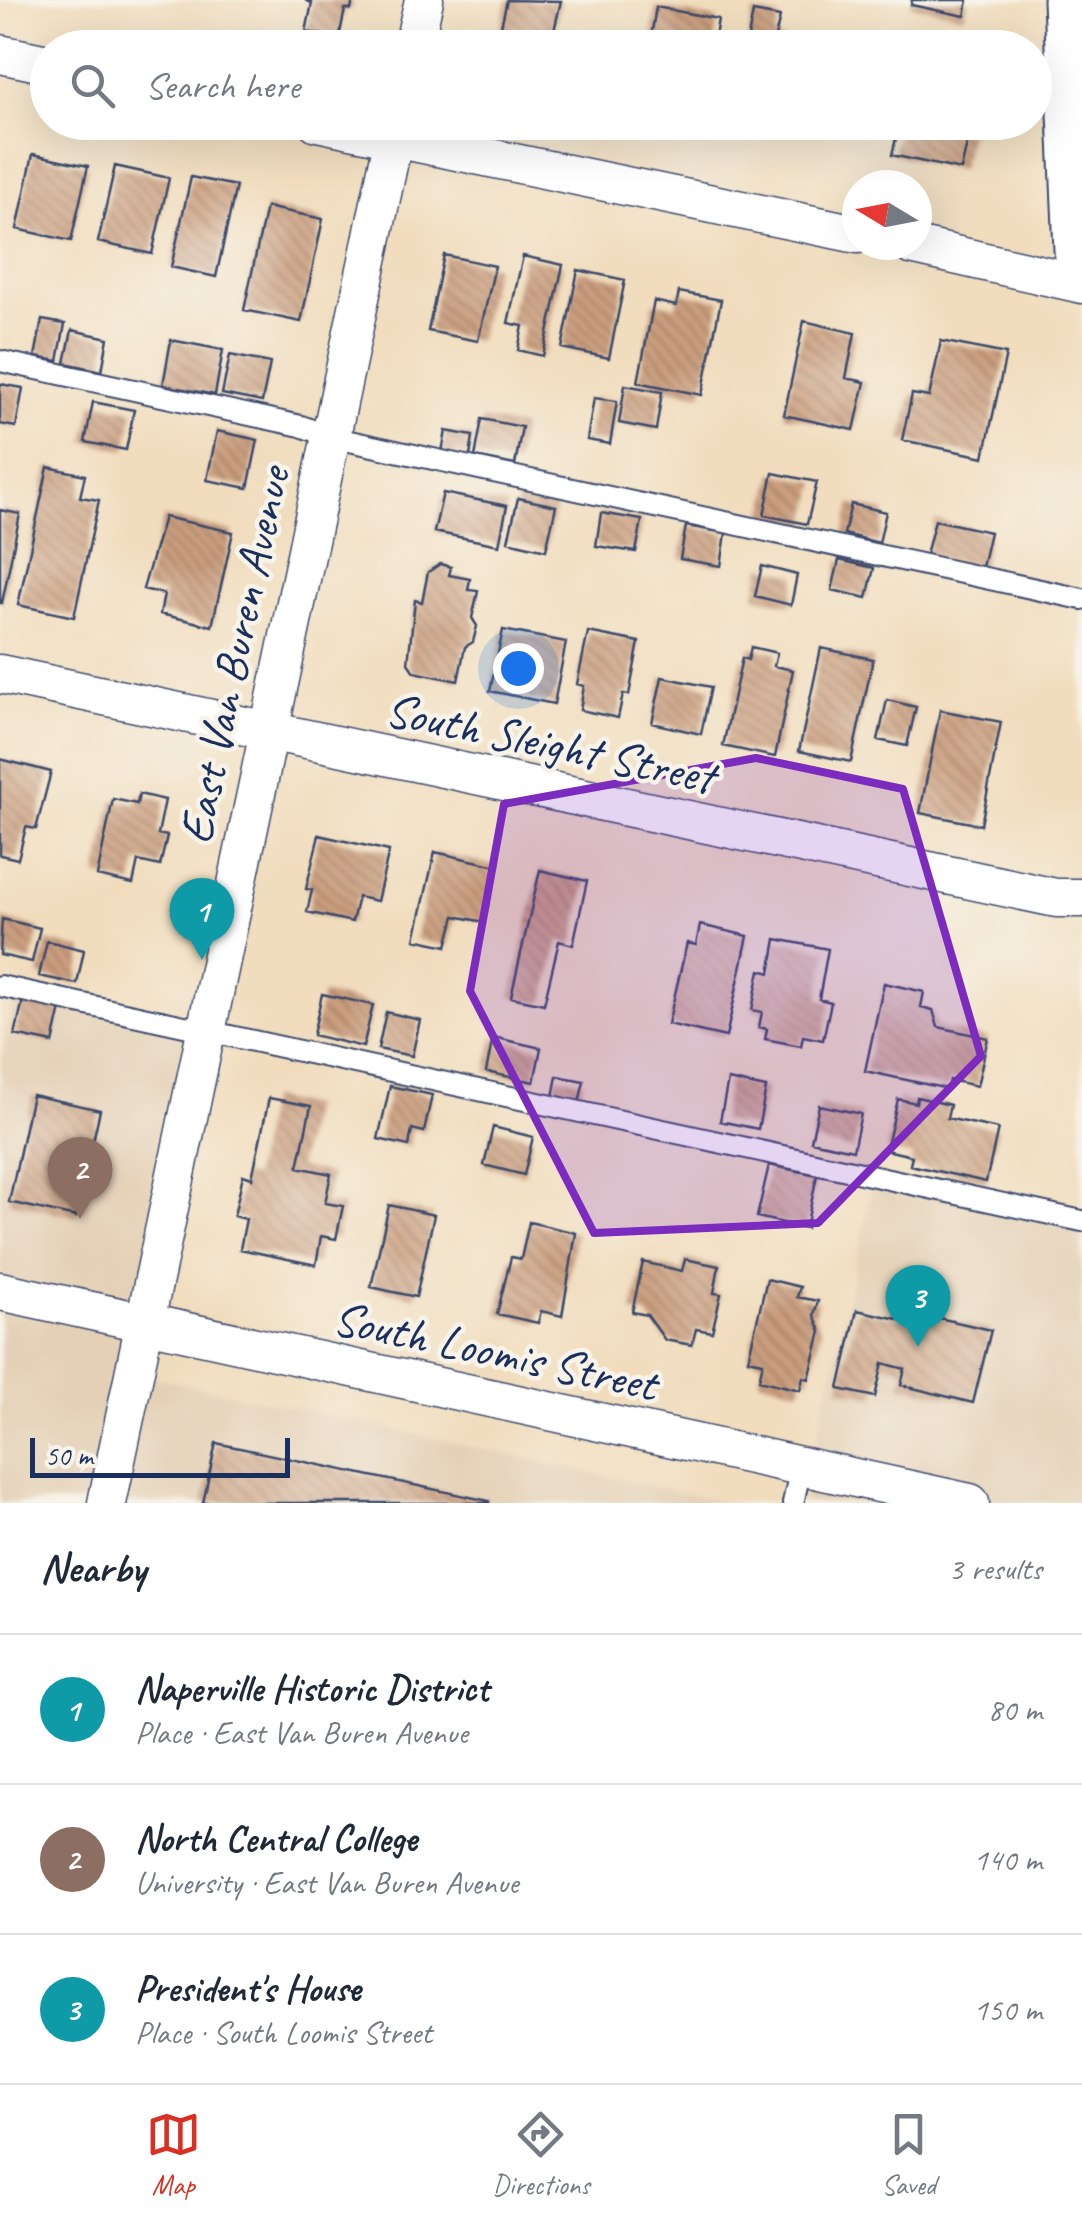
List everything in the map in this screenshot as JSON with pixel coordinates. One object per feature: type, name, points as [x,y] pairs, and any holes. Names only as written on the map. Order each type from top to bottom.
[{"type":"main road","points":[[1071,0],[1082,250]]},
{"type":"street","points":[[418,30],[424,0]]},
{"type":"street","points":[[0,54],[30,60]]},
{"type":"street","name":"East Van Buren Avenue","points":[[107,1503],[394,140]]},
{"type":"street","points":[[436,140],[842,231]]},
{"type":"street","points":[[932,250],[1082,284]]},
{"type":"street","name":"South Sleight Street","points":[[0,674],[268,734],[1056,898],[1082,898]]},
{"type":"street","name":"South Loomis Street","points":[[0,1292],[797,1485],[970,1503]]},
{"type":"lane","points":[[0,361],[301,426],[331,437],[1082,599]]},
{"type":"lane","points":[[0,986],[1082,1220]]},
{"type":"highlighted area","points":[[756,758],[903,789],[981,1056],[818,1223],[594,1233],[470,991],[504,804]]},
{"type":"shaded area","points":[[15,997],[199,1036],[127,1371],[728,1503],[0,1503],[0,1067]]},
{"type":"shaded area","points":[[874,1182],[1082,1230],[1082,1503],[803,1503]]},
{"type":"building","points":[[305,0],[353,0],[351,10],[345,9],[341,30],[306,30],[312,3]]},
{"type":"building","points":[[507,0],[561,1],[554,30],[500,30]]},
{"type":"building","points":[[912,0],[968,0],[965,16],[911,5]]},
{"type":"building","points":[[656,7],[718,19],[716,30],[652,30]]},
{"type":"building","points":[[753,12],[780,17],[777,30],[750,30]]},
{"type":"building","points":[[896,140],[968,140],[961,170],[892,155]]},
{"type":"building","points":[[33,154],[88,166],[71,241],[17,229]]},
{"type":"building","points":[[115,166],[169,178],[152,254],[98,242]]},
{"type":"building","points":[[191,177],[236,186],[216,277],[171,267]]},
{"type":"building","points":[[266,207],[323,219],[301,322],[244,310]]},
{"type":"building","points":[[444,255],[495,266],[478,341],[428,331]]},
{"type":"building","points":[[523,256],[563,265],[543,356],[518,350],[523,326],[508,323]]},
{"type":"building","points":[[578,270],[625,280],[609,358],[562,348]]},
{"type":"building","points":[[679,292],[721,300],[702,395],[638,382],[654,301],[676,306]]},
{"type":"building","points":[[42,320],[65,324],[58,361],[35,357]]},
{"type":"building","points":[[804,321],[855,333],[846,378],[865,382],[854,430],[784,415]]},
{"type":"building","points":[[72,330],[108,338],[102,371],[65,363]]},
{"type":"building","points":[[171,340],[223,350],[215,395],[163,385]]},
{"type":"building","points":[[941,341],[1006,354],[984,457],[902,440],[912,394],[929,397]]},
{"type":"building","points":[[230,355],[270,363],[262,402],[222,394]]},
{"type":"building","points":[[0,384],[23,388],[16,427],[0,424]]},
{"type":"building","points":[[625,385],[662,392],[656,430],[619,423]]},
{"type":"building","points":[[594,398],[617,401],[610,444],[587,440]]},
{"type":"building","points":[[93,402],[134,410],[126,450],[85,442]]},
{"type":"building","points":[[482,419],[522,427],[515,465],[475,457]]},
{"type":"building","points":[[217,431],[258,440],[248,488],[207,480]]},
{"type":"building","points":[[446,431],[473,436],[470,457],[442,452]]},
{"type":"building","points":[[48,467],[85,475],[80,497],[99,500],[74,617],[18,605]]},
{"type":"building","points":[[773,473],[817,482],[807,524],[764,515]]},
{"type":"building","points":[[443,493],[507,506],[499,545],[434,532]]},
{"type":"building","points":[[518,498],[556,506],[546,550],[508,541]]},
{"type":"building","points":[[851,504],[886,512],[879,543],[844,534]]},
{"type":"building","points":[[0,510],[20,514],[2,603],[0,603]]},
{"type":"building","points":[[601,513],[642,520],[636,552],[596,546]]},
{"type":"building","points":[[164,517],[233,532],[212,626],[160,614],[164,594],[143,589]]},
{"type":"building","points":[[935,520],[990,532],[982,567],[926,555]]},
{"type":"building","points":[[686,526],[726,533],[721,566],[680,559]]},
{"type":"building","points":[[839,560],[874,568],[867,598],[832,590]]},
{"type":"building","points":[[440,564],[451,567],[449,575],[470,579],[468,590],[478,591],[472,618],[477,626],[473,642],[465,647],[458,681],[414,672],[408,663],[415,600],[422,602],[428,572]]},
{"type":"building","points":[[762,566],[797,575],[791,605],[755,596]]},
{"type":"building","points":[[503,630],[566,642],[554,704],[490,691]]},
{"type":"building","points":[[588,632],[639,642],[629,695],[623,694],[618,718],[580,710],[584,686],[577,684]]},
{"type":"building","points":[[751,647],[777,653],[774,666],[793,670],[775,757],[723,746],[742,658],[748,660]]},
{"type":"building","points":[[821,648],[873,659],[851,762],[799,751]]},
{"type":"building","points":[[662,677],[711,687],[701,734],[652,723]]},
{"type":"building","points":[[887,700],[916,707],[907,746],[878,740]]},
{"type":"building","points":[[940,710],[1001,722],[981,825],[920,813]]},
{"type":"building","points":[[0,759],[51,772],[36,829],[26,827],[18,859],[0,855]]},
{"type":"building","points":[[139,794],[165,800],[158,834],[167,836],[160,866],[138,861],[133,884],[97,876],[113,799],[137,804]]},
{"type":"building","points":[[319,835],[389,851],[377,901],[358,897],[352,922],[307,912],[312,890],[306,889]]},
{"type":"building","points":[[435,852],[497,866],[484,922],[455,916],[447,946],[415,939]]},
{"type":"building","points":[[540,870],[587,881],[573,945],[559,941],[544,1004],[511,997]]},
{"type":"building","points":[[2,919],[40,928],[32,962],[0,955]]},
{"type":"building","points":[[700,925],[748,936],[726,1037],[668,1024],[687,943],[696,945]]},
{"type":"building","points":[[776,939],[828,949],[819,999],[831,1002],[823,1040],[803,1036],[801,1046],[765,1039],[767,1029],[759,1027],[762,1012],[752,1010],[760,970],[770,973]]},
{"type":"building","points":[[47,941],[84,950],[77,984],[39,976]]},
{"type":"building","points":[[884,983],[924,992],[921,1007],[933,1010],[938,1027],[988,1038],[977,1086],[950,1080],[948,1089],[865,1071]]},
{"type":"building","points":[[322,994],[373,1005],[363,1047],[313,1035]]},
{"type":"building","points":[[23,1000],[61,1008],[53,1043],[15,1035]]},
{"type":"building","points":[[386,1012],[420,1020],[412,1056],[378,1049]]},
{"type":"building","points":[[493,1037],[541,1048],[534,1082],[486,1072]]},
{"type":"building","points":[[557,1076],[584,1081],[579,1103],[553,1097]]},
{"type":"building","points":[[728,1080],[766,1088],[758,1129],[720,1121]]},
{"type":"building","points":[[390,1086],[432,1095],[424,1132],[412,1129],[409,1146],[378,1139]]},
{"type":"building","points":[[32,1095],[100,1110],[76,1217],[9,1202]]},
{"type":"building","points":[[917,1097],[950,1105],[947,1118],[998,1129],[986,1182],[910,1165],[912,1156],[886,1150],[898,1099],[916,1103]]},
{"type":"building","points":[[269,1098],[311,1106],[298,1167],[331,1174],[325,1203],[343,1206],[336,1239],[321,1236],[316,1265],[240,1249],[246,1219],[234,1216],[243,1175],[252,1178]]},
{"type":"building","points":[[819,1105],[861,1114],[853,1150],[811,1141]]},
{"type":"building","points":[[493,1127],[533,1137],[524,1175],[484,1165]]},
{"type":"building","points":[[769,1165],[817,1175],[806,1228],[757,1217]]},
{"type":"building","points":[[389,1205],[434,1215],[416,1297],[371,1287]]},
{"type":"building","points":[[529,1222],[576,1233],[562,1316],[541,1311],[538,1323],[497,1314],[511,1257],[521,1259]]},
{"type":"building","points":[[685,1259],[719,1266],[714,1293],[721,1294],[712,1332],[696,1329],[692,1345],[665,1340],[647,1315],[632,1312],[643,1262],[682,1271]]},
{"type":"building","points":[[767,1279],[800,1287],[797,1297],[818,1301],[814,1315],[821,1331],[809,1379],[803,1377],[800,1390],[759,1380],[763,1362],[748,1359]]},
{"type":"building","points":[[857,1310],[911,1322],[913,1312],[991,1330],[973,1403],[901,1385],[905,1369],[883,1363],[875,1397],[839,1389]]},
{"type":"building","points":[[216,1443],[489,1501],[489,1503],[203,1503]]},
{"type":"place","name":"Naperville Historic District","points":[[202,960]]},
{"type":"place","name":"North Central College","points":[[80,1219]]},
{"type":"place","name":"President's House","points":[[918,1347]]}]
